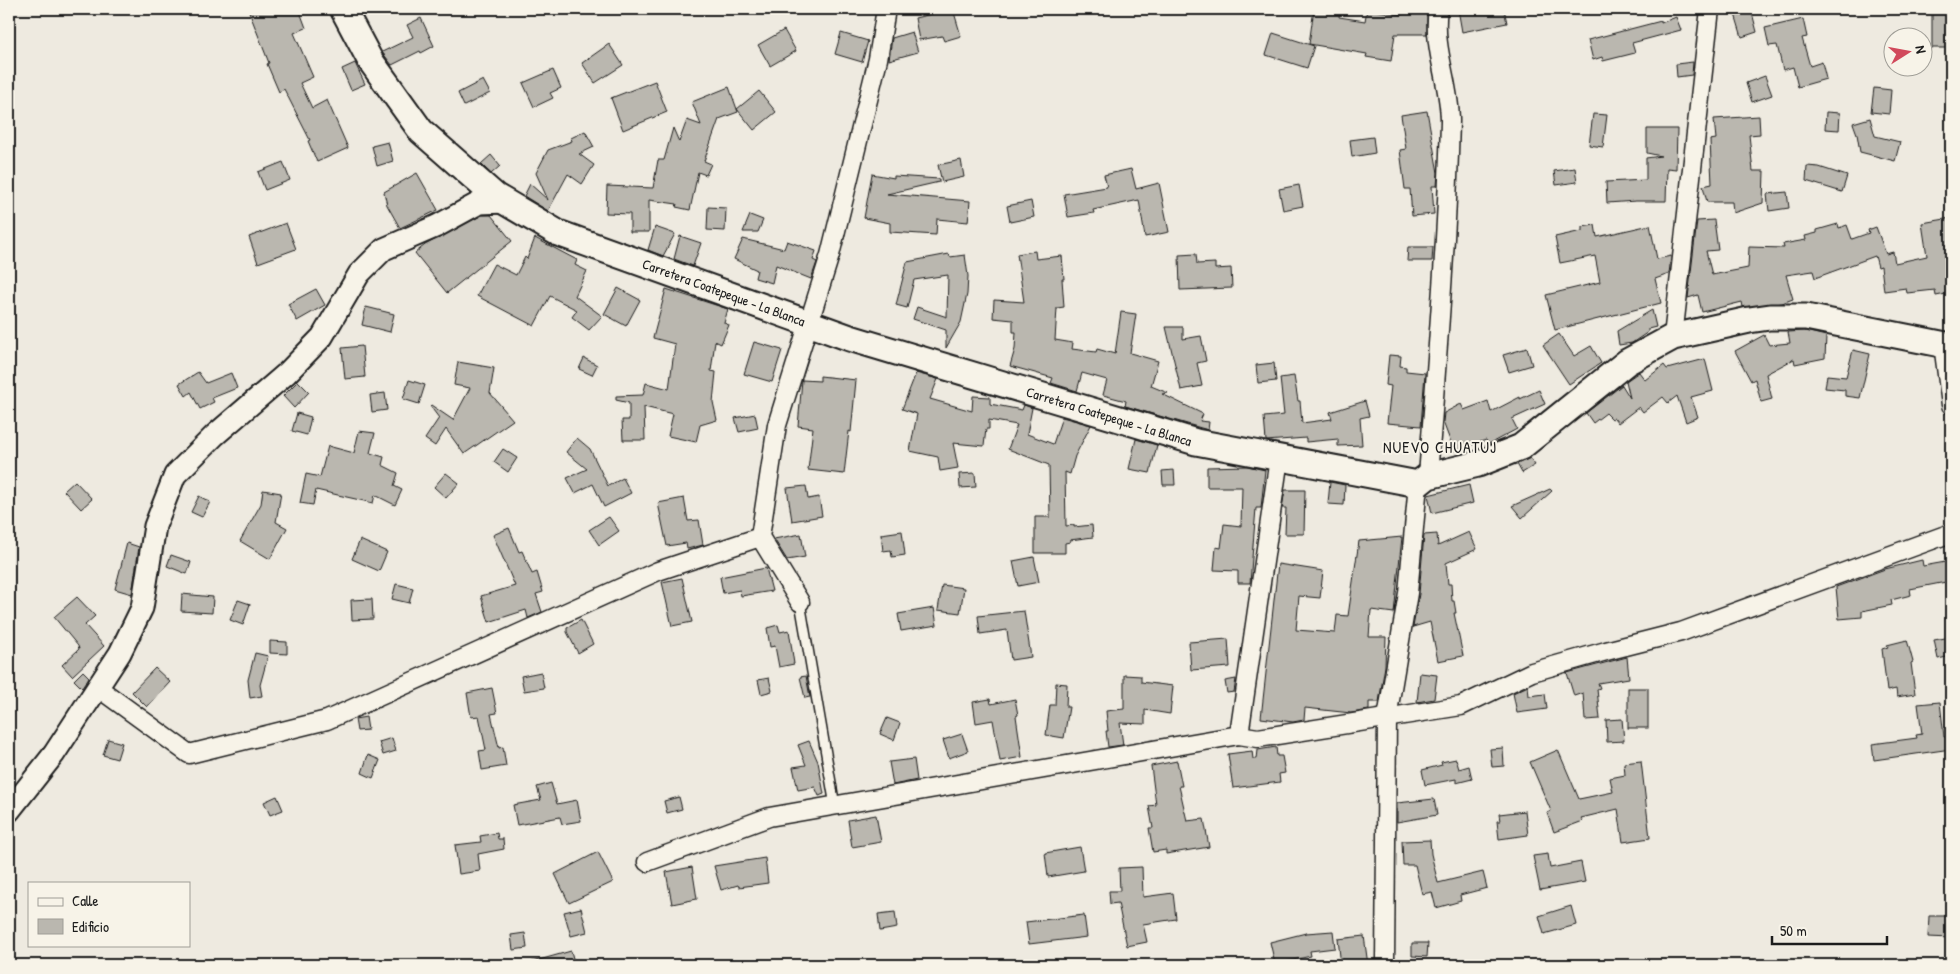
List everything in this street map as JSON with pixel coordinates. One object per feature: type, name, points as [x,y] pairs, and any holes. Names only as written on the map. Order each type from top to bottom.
[{"type":"main road","name":"Carretera Coatepeque - La Blanca","points":[[342,9],[370,60],[421,131],[495,196],[558,232],[850,338],[1196,442],[1279,458],[1423,480],[1478,464],[1521,447],[1627,362],[1673,337],[1749,320],[1770,317],[1806,317],[1947,345]]},
{"type":"street","points":[[800,602],[760,537],[777,426],[830,255],[878,59],[885,15],[884,9]]},
{"type":"street","points":[[1385,965],[1387,718],[1408,594],[1423,480],[1444,280],[1450,118],[1436,26],[1438,9]]},
{"type":"street","points":[[1673,337],[1710,9]]},
{"type":"street","points":[[9,812],[54,754],[120,653],[142,608],[156,526],[176,475],[215,435],[287,373],[322,337],[359,274],[384,249],[437,226],[479,203],[506,202]]},
{"type":"street","points":[[1947,345],[1951,405]]},
{"type":"street","points":[[1239,735],[1279,458]]},
{"type":"street","points":[[647,862],[770,817],[1239,735],[1258,738],[1461,706],[1532,672],[1606,650],[1681,632],[1951,533]]},
{"type":"street","points":[[96,687],[189,754],[327,720],[658,571],[760,537]]},
{"type":"lane","points":[[800,602],[835,806]]},
{"type":"building","points":[[248,9],[299,9],[306,28],[294,33],[313,77],[300,83],[312,108],[327,100],[348,148],[317,162],[308,141],[310,140],[284,89],[279,92]]},
{"type":"building","points":[[935,9],[953,9],[961,36],[944,41],[942,36],[919,40],[915,18],[936,13]]},
{"type":"building","points":[[1314,9],[1340,9],[1339,17],[1365,21],[1367,9],[1403,15],[1403,9],[1427,9],[1427,34],[1395,34],[1391,61],[1366,57],[1367,54],[1309,44]]},
{"type":"building","points":[[1458,9],[1504,9],[1507,23],[1462,32]]},
{"type":"building","points":[[1751,9],[1757,32],[1742,37],[1735,14]]},
{"type":"building","points":[[1951,13],[1951,48],[1932,48],[1932,14]]},
{"type":"building","points":[[1676,17],[1681,30],[1632,43],[1635,53],[1603,61],[1602,57],[1593,60],[1588,40],[1661,21],[1661,23]]},
{"type":"building","points":[[421,18],[434,46],[392,65],[382,52],[413,37],[407,25]]},
{"type":"building","points":[[1803,19],[1807,37],[1802,38],[1810,66],[1822,62],[1826,79],[1798,87],[1793,67],[1783,70],[1777,45],[1769,46],[1765,28]]},
{"type":"building","points":[[784,30],[796,51],[770,66],[758,45]]},
{"type":"building","points":[[912,32],[918,52],[889,60],[892,38]]},
{"type":"building","points":[[841,33],[868,41],[862,62],[835,54]]},
{"type":"building","points":[[1273,33],[1314,46],[1307,68],[1266,55]]},
{"type":"building","points":[[609,44],[623,65],[595,83],[582,63]]},
{"type":"building","points":[[1693,62],[1692,75],[1677,77],[1676,64]]},
{"type":"building","points":[[355,63],[365,84],[351,90],[342,69]]},
{"type":"building","points":[[553,70],[561,88],[550,93],[553,98],[534,107],[523,83]]},
{"type":"building","points":[[1765,76],[1772,95],[1752,102],[1746,83]]},
{"type":"building","points":[[483,80],[490,93],[464,106],[458,93]]},
{"type":"building","points":[[655,81],[667,112],[623,130],[611,98]]},
{"type":"building","points":[[729,87],[738,112],[719,119],[704,161],[711,164],[706,175],[698,172],[690,210],[676,207],[677,204],[649,200],[649,232],[630,232],[630,214],[606,213],[607,186],[653,188],[658,160],[664,160],[673,128],[679,142],[687,120],[701,125],[692,102]]},
{"type":"building","points":[[1874,88],[1891,90],[1889,114],[1871,112]]},
{"type":"building","points":[[759,91],[776,112],[754,130],[737,109]]},
{"type":"building","points":[[1427,111],[1438,173],[1437,186],[1432,186],[1434,214],[1412,216],[1410,189],[1405,189],[1400,150],[1406,149],[1401,115]]},
{"type":"building","points":[[1826,112],[1840,113],[1839,130],[1825,129]]},
{"type":"building","points":[[1593,114],[1607,115],[1603,147],[1589,145]]},
{"type":"building","points":[[1759,116],[1760,134],[1749,135],[1753,171],[1764,171],[1763,203],[1733,213],[1732,202],[1707,202],[1703,186],[1712,184],[1710,140],[1716,139],[1714,119]]},
{"type":"building","points":[[1870,118],[1875,136],[1900,142],[1895,161],[1860,152],[1853,123]]},
{"type":"building","points":[[1647,129],[1677,129],[1676,169],[1667,168],[1666,201],[1607,203],[1606,182],[1646,180],[1646,158],[1661,156],[1647,153]]},
{"type":"building","points":[[585,131],[594,147],[579,154],[594,165],[582,184],[568,174],[548,211],[524,196],[530,184],[548,200],[536,173],[548,150],[572,141],[571,138]]},
{"type":"building","points":[[1373,137],[1375,153],[1352,157],[1350,140]]},
{"type":"building","points":[[388,142],[393,161],[377,166],[372,146]]},
{"type":"building","points":[[491,155],[500,166],[491,174],[481,164]]},
{"type":"building","points":[[961,160],[964,177],[942,182],[938,165]]},
{"type":"building","points":[[283,162],[290,180],[265,190],[258,172]]},
{"type":"building","points":[[1807,166],[1819,167],[1847,176],[1842,192],[1806,181]]},
{"type":"building","points":[[1575,168],[1577,182],[1556,185],[1554,171]]},
{"type":"building","points":[[1131,169],[1136,189],[1159,183],[1169,232],[1145,237],[1139,200],[1093,210],[1094,213],[1068,217],[1064,194],[1107,187],[1104,175]]},
{"type":"building","points":[[417,173],[438,210],[400,228],[387,205],[384,192]]},
{"type":"building","points":[[872,174],[894,178],[894,176],[939,179],[939,182],[887,194],[970,201],[968,222],[937,219],[936,235],[890,232],[890,223],[864,218]]},
{"type":"building","points":[[1299,185],[1303,206],[1283,210],[1279,189]]},
{"type":"building","points":[[1787,192],[1789,208],[1769,211],[1767,194]]},
{"type":"building","points":[[1031,201],[1034,217],[1010,222],[1007,206]]},
{"type":"building","points":[[708,207],[726,208],[725,231],[707,230]]},
{"type":"building","points":[[482,215],[491,215],[512,241],[447,293],[415,253],[425,245]]},
{"type":"building","points":[[750,215],[763,220],[758,232],[743,232]]},
{"type":"building","points":[[1951,218],[1951,293],[1936,296],[1935,290],[1907,293],[1906,288],[1884,291],[1881,266],[1878,267],[1875,256],[1815,278],[1813,271],[1786,275],[1793,299],[1782,303],[1743,307],[1742,302],[1702,312],[1698,295],[1688,298],[1697,221],[1714,220],[1718,250],[1706,251],[1712,275],[1748,268],[1749,247],[1784,248],[1783,244],[1806,240],[1805,236],[1817,233],[1817,230],[1838,224],[1839,228],[1847,225],[1852,239],[1869,233],[1868,230],[1876,227],[1886,254],[1893,252],[1895,263],[1927,256],[1922,223]]},
{"type":"building","points":[[286,223],[296,249],[258,263],[249,237]]},
{"type":"building","points":[[1595,225],[1597,237],[1650,225],[1657,259],[1671,256],[1669,274],[1655,279],[1661,303],[1555,330],[1546,295],[1600,282],[1595,256],[1560,263],[1555,237],[1582,231],[1582,227]]},
{"type":"building","points":[[655,227],[675,234],[663,256],[648,250]]},
{"type":"building","points":[[680,236],[701,243],[693,266],[674,259]]},
{"type":"building","points":[[535,238],[577,260],[575,265],[587,271],[575,296],[602,316],[589,330],[572,317],[577,310],[550,296],[534,326],[477,296],[494,264],[516,275],[525,257],[527,259]]},
{"type":"building","points":[[743,239],[784,249],[787,241],[816,251],[813,260],[817,262],[811,279],[776,265],[772,283],[755,278],[757,270],[734,259]]},
{"type":"building","points":[[1408,247],[1433,247],[1432,261],[1407,261]]},
{"type":"building","points":[[1035,251],[1036,259],[1062,256],[1064,307],[1057,308],[1055,340],[1073,343],[1072,349],[1096,352],[1097,349],[1115,354],[1121,312],[1136,314],[1130,353],[1158,361],[1151,386],[1168,393],[1162,394],[1203,414],[1200,421],[1209,422],[1208,430],[1125,406],[1126,401],[1103,395],[1107,380],[1082,373],[1077,391],[1051,383],[1053,378],[1010,366],[1015,349],[1016,332],[1013,332],[1013,320],[993,318],[994,300],[1024,302],[1017,254]]},
{"type":"building","points":[[949,254],[950,257],[965,255],[968,276],[967,294],[961,322],[946,348],[946,330],[913,319],[917,307],[947,317],[948,275],[914,280],[907,308],[896,305],[907,262]]},
{"type":"building","points":[[1196,254],[1197,264],[1215,263],[1215,269],[1231,268],[1232,288],[1180,290],[1179,255]]},
{"type":"building","points":[[618,288],[640,300],[626,326],[604,314]]},
{"type":"building","points":[[316,289],[325,305],[297,321],[288,304]]},
{"type":"building","points":[[666,289],[728,309],[724,323],[729,325],[721,344],[715,341],[711,371],[716,372],[713,402],[717,420],[700,425],[696,442],[668,436],[673,414],[644,407],[645,440],[623,440],[622,420],[629,420],[629,403],[616,400],[616,396],[643,395],[646,383],[669,389],[675,344],[653,338]]},
{"type":"building","points":[[366,307],[394,314],[390,332],[362,325]]},
{"type":"building","points":[[1652,310],[1656,327],[1648,329],[1648,332],[1632,343],[1619,345],[1617,331]]},
{"type":"building","points":[[1166,327],[1183,327],[1183,339],[1201,336],[1206,361],[1197,363],[1202,386],[1181,390]]},
{"type":"building","points":[[1805,331],[1826,336],[1825,358],[1795,364],[1794,359],[1766,374],[1772,399],[1761,402],[1755,379],[1751,381],[1735,351],[1764,335],[1769,345],[1790,343],[1788,332]]},
{"type":"building","points":[[1559,334],[1574,356],[1591,346],[1601,363],[1569,384],[1543,345]]},
{"type":"building","points":[[754,342],[782,350],[772,382],[744,374]]},
{"type":"building","points":[[362,346],[365,377],[345,379],[342,348]]},
{"type":"building","points":[[1527,348],[1532,365],[1509,372],[1503,355]]},
{"type":"building","points":[[1853,350],[1870,354],[1860,398],[1845,396],[1845,390],[1825,388],[1827,375],[1846,377]]},
{"type":"building","points":[[1389,355],[1401,356],[1400,366],[1406,367],[1406,371],[1425,373],[1421,426],[1387,423],[1391,386],[1386,385]]},
{"type":"building","points":[[584,358],[597,365],[592,375],[579,369]]},
{"type":"building","points":[[1705,359],[1713,391],[1691,397],[1698,417],[1686,422],[1677,396],[1668,403],[1663,397],[1643,412],[1639,407],[1618,423],[1606,413],[1593,423],[1586,413],[1622,385],[1630,398],[1626,381],[1639,372],[1645,380],[1664,365],[1667,369]]},
{"type":"building","points":[[458,362],[494,368],[490,393],[513,420],[464,454],[446,429],[435,446],[425,439],[439,418],[430,406],[453,420],[470,388],[454,385]]},
{"type":"building","points":[[1274,363],[1276,381],[1258,383],[1256,365]]},
{"type":"building","points":[[198,372],[206,383],[231,373],[237,388],[212,398],[214,402],[200,409],[191,392],[186,396],[179,384]]},
{"type":"building","points":[[916,373],[938,379],[930,399],[972,411],[973,396],[990,397],[990,404],[1022,410],[1024,405],[1032,408],[1027,434],[1053,444],[1062,417],[1091,425],[1075,456],[1070,474],[1065,472],[1066,526],[1092,525],[1093,537],[1070,540],[1070,542],[1065,543],[1065,553],[1035,553],[1035,517],[1050,517],[1049,465],[1008,449],[1017,425],[989,420],[989,429],[986,429],[984,446],[953,443],[958,468],[940,471],[938,457],[910,451],[917,414],[902,409]]},
{"type":"building","points":[[820,376],[856,380],[851,432],[849,431],[844,474],[808,470],[813,428],[798,426],[802,380],[820,381]]},
{"type":"building","points":[[1294,376],[1298,401],[1300,401],[1302,423],[1332,419],[1330,412],[1365,401],[1369,416],[1360,418],[1362,445],[1338,446],[1338,439],[1306,442],[1306,438],[1266,441],[1264,417],[1284,415],[1280,378]]},
{"type":"building","points":[[409,380],[425,385],[419,404],[403,399]]},
{"type":"building","points":[[298,381],[309,392],[294,408],[283,396]]},
{"type":"building","points":[[1539,390],[1545,404],[1512,419],[1517,429],[1489,444],[1486,440],[1454,451],[1443,422],[1444,413],[1461,404],[1464,410],[1488,401],[1491,412],[1520,397],[1520,399]]},
{"type":"building","points":[[385,393],[387,410],[372,412],[370,395]]},
{"type":"building","points":[[297,413],[311,417],[307,435],[292,431]]},
{"type":"building","points":[[755,414],[758,428],[739,432],[735,418]]},
{"type":"building","points":[[359,431],[375,433],[370,453],[384,457],[382,465],[398,473],[394,486],[402,490],[395,505],[375,495],[373,503],[316,490],[313,505],[300,503],[306,474],[320,477],[328,446],[354,453]]},
{"type":"building","points":[[577,438],[590,449],[608,486],[623,478],[631,493],[604,507],[593,484],[575,493],[567,478],[587,469],[566,452]]},
{"type":"building","points":[[1136,439],[1157,445],[1150,473],[1129,469]]},
{"type":"building","points":[[503,449],[517,458],[508,472],[494,462]]},
{"type":"building","points":[[1530,458],[1535,465],[1522,473],[1517,464]]},
{"type":"building","points":[[1247,466],[1265,470],[1261,508],[1256,508],[1250,583],[1238,583],[1238,571],[1214,570],[1216,547],[1221,548],[1224,524],[1241,526],[1242,487],[1207,487],[1207,467]]},
{"type":"building","points":[[1174,470],[1175,485],[1163,485],[1162,471]]},
{"type":"building","points":[[446,473],[459,483],[446,498],[434,487]]},
{"type":"building","points":[[975,473],[976,487],[960,488],[959,474]]},
{"type":"building","points":[[75,481],[92,499],[81,509],[64,491]]},
{"type":"building","points":[[1330,482],[1345,485],[1344,505],[1328,504]]},
{"type":"building","points":[[1469,485],[1473,503],[1432,513],[1428,495]]},
{"type":"building","points":[[806,486],[808,499],[819,497],[822,516],[792,521],[787,488]]},
{"type":"building","points":[[1550,489],[1552,491],[1522,518],[1512,506]]},
{"type":"building","points":[[263,490],[281,493],[276,522],[287,528],[270,559],[240,541],[261,504]]},
{"type":"building","points":[[1285,490],[1305,490],[1304,534],[1285,534],[1286,508],[1282,508]]},
{"type":"building","points":[[199,496],[210,502],[202,517],[191,512]]},
{"type":"building","points":[[684,498],[688,521],[699,520],[703,545],[687,549],[686,543],[667,546],[658,503]]},
{"type":"building","points":[[609,517],[619,531],[599,545],[589,530]]},
{"type":"building","points":[[509,528],[519,552],[522,551],[532,574],[537,572],[543,592],[536,594],[542,612],[528,618],[526,610],[489,622],[481,596],[515,586],[493,535]]},
{"type":"building","points":[[902,531],[905,555],[892,557],[891,550],[883,551],[881,534]]},
{"type":"building","points":[[1469,532],[1477,549],[1446,563],[1448,584],[1451,584],[1452,601],[1454,601],[1456,613],[1454,613],[1463,656],[1438,661],[1430,622],[1413,627],[1419,594],[1424,535],[1437,534],[1438,546]]},
{"type":"building","points":[[801,534],[805,557],[787,560],[774,539]]},
{"type":"building","points":[[1402,537],[1394,613],[1371,610],[1369,637],[1386,637],[1385,666],[1379,702],[1369,702],[1369,710],[1351,713],[1305,708],[1304,720],[1293,722],[1261,718],[1278,564],[1323,571],[1320,598],[1299,596],[1296,630],[1335,633],[1337,615],[1348,616],[1359,541]]},
{"type":"building","points":[[360,540],[387,552],[379,571],[352,559]]},
{"type":"building","points":[[127,543],[139,547],[132,594],[115,589]]},
{"type":"building","points":[[171,555],[191,562],[187,574],[167,566]]},
{"type":"building","points":[[1034,557],[1039,582],[1018,586],[1013,561]]},
{"type":"building","points":[[1922,560],[1923,566],[1951,561],[1951,581],[1910,589],[1911,595],[1891,600],[1892,605],[1862,611],[1862,617],[1839,619],[1836,587],[1885,569]]},
{"type":"building","points":[[766,568],[772,591],[741,596],[740,590],[723,593],[720,577]]},
{"type":"building","points":[[682,578],[692,622],[672,626],[662,582]]},
{"type":"building","points":[[396,584],[413,588],[409,603],[392,599]]},
{"type":"building","points":[[942,585],[964,588],[960,613],[938,610]]},
{"type":"building","points":[[182,594],[213,597],[212,613],[181,611]]},
{"type":"building","points":[[77,597],[95,616],[85,625],[104,646],[72,676],[62,665],[79,649],[54,617]]},
{"type":"building","points":[[372,599],[373,619],[352,620],[351,600]]},
{"type":"building","points":[[238,600],[250,604],[243,625],[230,620]]},
{"type":"building","points":[[934,608],[937,625],[901,631],[898,614]]},
{"type":"building","points":[[1024,611],[1031,657],[1011,660],[1007,630],[980,634],[978,616]]},
{"type":"building","points":[[581,620],[593,644],[578,653],[567,632],[567,628]]},
{"type":"building","points":[[778,625],[780,632],[789,630],[794,664],[779,667],[775,646],[770,647],[767,628]]},
{"type":"building","points":[[1951,637],[1951,656],[1938,659],[1934,640]]},
{"type":"building","points":[[1228,639],[1230,667],[1191,670],[1189,642]]},
{"type":"building","points":[[1907,640],[1913,662],[1911,663],[1915,694],[1897,697],[1896,689],[1887,691],[1882,649],[1888,647],[1887,645]]},
{"type":"building","points":[[270,641],[287,642],[287,654],[270,653]]},
{"type":"building","points":[[255,653],[268,656],[260,685],[262,696],[250,698],[248,680]]},
{"type":"building","points":[[1627,657],[1629,678],[1598,683],[1600,688],[1597,689],[1600,719],[1585,720],[1583,693],[1574,696],[1567,673]]},
{"type":"building","points":[[155,668],[170,682],[147,707],[132,692]]},
{"type":"building","points":[[83,671],[89,677],[82,688],[74,680]]},
{"type":"building","points":[[541,672],[544,688],[524,691],[521,676]]},
{"type":"building","points":[[1420,673],[1437,675],[1434,699],[1417,702]]},
{"type":"building","points":[[1124,675],[1141,676],[1141,682],[1173,686],[1170,714],[1145,710],[1145,724],[1120,723],[1123,745],[1108,747],[1106,711],[1124,709]]},
{"type":"building","points":[[806,676],[810,697],[805,698],[800,677]]},
{"type":"building","points":[[769,678],[772,691],[761,694],[758,680]]},
{"type":"building","points":[[1236,679],[1234,692],[1227,693],[1225,681]]},
{"type":"building","points":[[1056,683],[1067,684],[1066,707],[1069,707],[1064,738],[1046,735],[1050,705],[1055,705]]},
{"type":"building","points":[[1528,686],[1529,696],[1545,694],[1547,709],[1517,713],[1513,693]]},
{"type":"building","points":[[492,688],[497,713],[491,714],[499,748],[503,747],[506,766],[482,770],[479,751],[486,750],[479,716],[471,717],[467,693]]},
{"type":"building","points":[[1628,688],[1648,688],[1648,728],[1628,728]]},
{"type":"building","points":[[990,699],[991,704],[1015,699],[1022,757],[1000,761],[993,720],[976,723],[973,702]]},
{"type":"building","points":[[1940,702],[1944,737],[1951,736],[1951,749],[1874,760],[1872,744],[1917,738],[1916,735],[1922,734],[1918,704]]},
{"type":"building","points":[[366,717],[368,730],[357,731],[355,719]]},
{"type":"building","points":[[887,718],[900,723],[894,740],[880,734]]},
{"type":"building","points":[[1622,719],[1624,741],[1607,742],[1606,720]]},
{"type":"building","points":[[962,734],[968,751],[949,758],[943,740]]},
{"type":"building","points":[[392,738],[396,751],[383,755],[379,742]]},
{"type":"building","points":[[108,739],[122,743],[117,759],[103,755]]},
{"type":"building","points":[[809,741],[818,762],[824,794],[819,796],[815,787],[798,790],[793,767],[806,765],[798,745]]},
{"type":"building","points":[[1276,747],[1277,756],[1282,756],[1285,773],[1279,774],[1280,782],[1233,788],[1228,754],[1252,751],[1253,759],[1257,759],[1258,750]]},
{"type":"building","points":[[1503,748],[1504,766],[1492,767],[1490,749]]},
{"type":"building","points":[[1558,750],[1579,799],[1613,792],[1610,778],[1625,775],[1624,763],[1641,761],[1650,838],[1623,842],[1618,809],[1581,818],[1583,821],[1554,832],[1547,813],[1551,811],[1530,762]]},
{"type":"building","points":[[368,755],[380,760],[373,778],[362,773]]},
{"type":"building","points":[[914,759],[917,780],[893,785],[889,762]]},
{"type":"building","points":[[1456,759],[1459,769],[1469,766],[1472,779],[1456,783],[1456,779],[1425,785],[1422,770],[1442,765],[1441,762]]},
{"type":"building","points":[[1177,761],[1182,786],[1179,786],[1187,821],[1204,819],[1209,847],[1166,854],[1166,850],[1153,852],[1149,828],[1153,828],[1149,806],[1156,805],[1151,766]]},
{"type":"building","points":[[551,783],[557,804],[577,800],[581,821],[562,824],[560,817],[517,825],[513,805],[541,800],[537,787]]},
{"type":"building","points":[[277,796],[283,810],[270,815],[264,802]]},
{"type":"building","points":[[679,797],[682,809],[667,813],[664,801]]},
{"type":"building","points":[[1434,799],[1437,815],[1397,822],[1397,803]]},
{"type":"building","points":[[1525,811],[1528,835],[1499,839],[1497,821],[1500,821],[1499,814]]},
{"type":"building","points":[[876,815],[881,842],[852,847],[848,820]]},
{"type":"building","points":[[497,833],[498,839],[503,839],[504,849],[478,854],[480,871],[459,874],[455,845],[481,842],[480,836]]},
{"type":"building","points":[[1430,840],[1431,854],[1438,883],[1483,872],[1487,888],[1460,895],[1461,901],[1436,908],[1432,892],[1422,894],[1415,865],[1403,865],[1402,841]]},
{"type":"building","points":[[1080,847],[1084,871],[1048,877],[1045,853]]},
{"type":"building","points":[[598,852],[613,882],[569,903],[555,874]]},
{"type":"building","points":[[1548,854],[1550,868],[1581,862],[1585,882],[1540,890],[1533,856]]},
{"type":"building","points":[[765,858],[768,883],[739,887],[738,885],[721,890],[714,866]]},
{"type":"building","points":[[692,867],[697,899],[672,904],[666,872]]},
{"type":"building","points":[[1142,867],[1143,897],[1173,893],[1176,919],[1143,924],[1147,942],[1127,946],[1118,903],[1110,904],[1109,891],[1120,891],[1119,868]]},
{"type":"building","points":[[1571,906],[1576,925],[1544,934],[1539,916]]},
{"type":"building","points":[[581,908],[587,932],[571,936],[564,912]]},
{"type":"building","points":[[895,912],[897,928],[880,931],[878,914]]},
{"type":"building","points":[[1084,915],[1087,937],[1029,944],[1026,922]]},
{"type":"building","points":[[1929,916],[1951,916],[1951,938],[1928,937]]},
{"type":"building","points":[[1333,931],[1335,948],[1310,951],[1311,956],[1275,964],[1270,942],[1306,933]]},
{"type":"building","points":[[525,933],[527,948],[513,950],[511,935]]},
{"type":"building","points":[[1364,936],[1368,965],[1341,965],[1338,939]]},
{"type":"building","points":[[1412,943],[1428,943],[1427,957],[1412,956]]},
{"type":"building","points":[[571,951],[574,962],[562,965],[532,965],[532,962]]},
{"type":"district","name":"NUEVO CHUATUJ","points":[[1440,447]]}]
